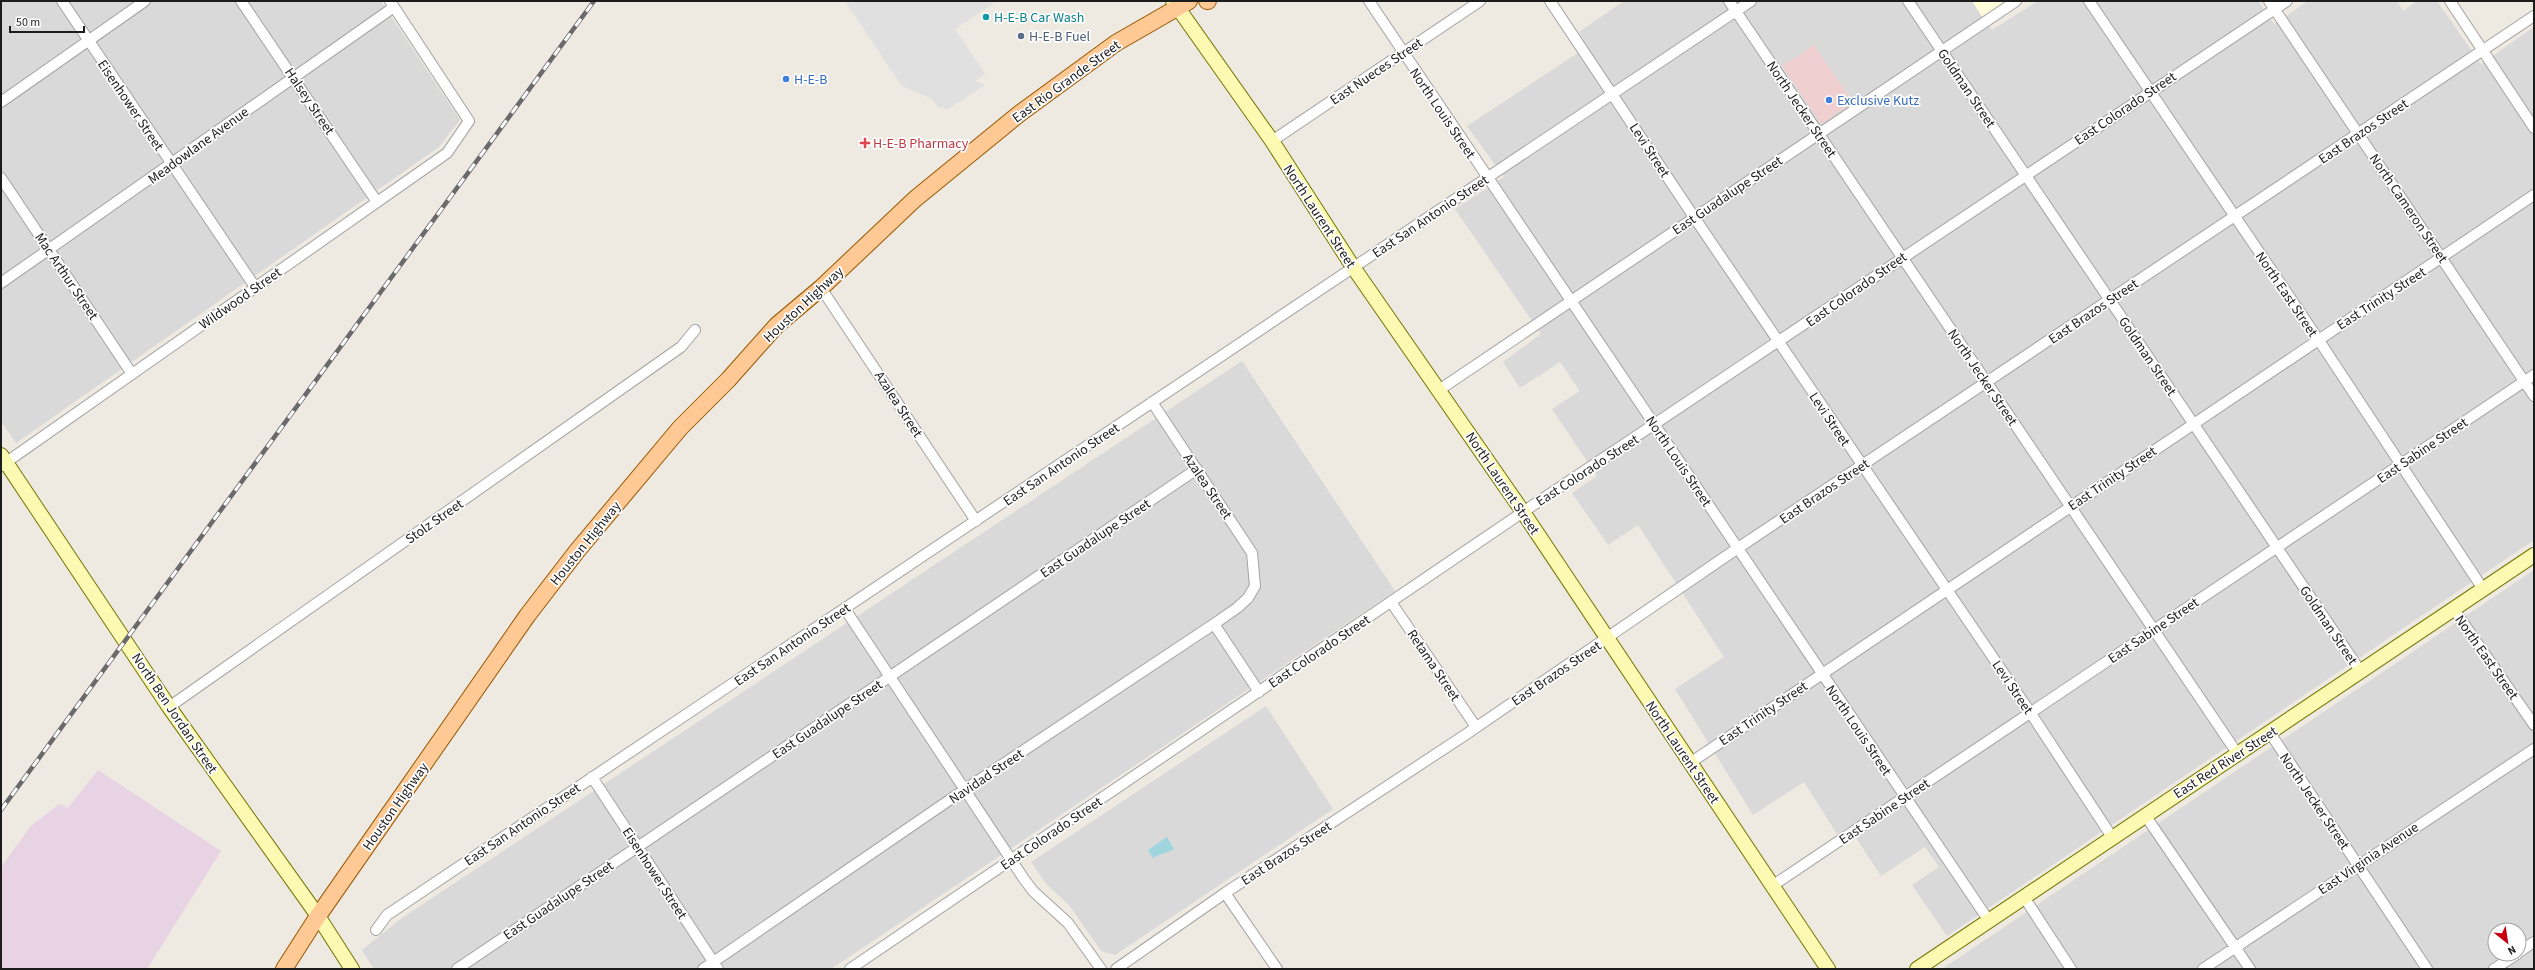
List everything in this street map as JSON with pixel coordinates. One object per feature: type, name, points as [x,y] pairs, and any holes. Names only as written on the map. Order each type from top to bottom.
[{"type":"main road","name":"East Rio Grande Street","points":[[948,171],[1019,114],[1116,44],[1180,3]]},
{"type":"main road","name":"Houston Highway","points":[[284,969],[318,916],[527,616],[577,551],[680,428],[728,380],[777,325],[821,288],[914,199],[948,171]]},
{"type":"street","name":"Eisenhower Street","points":[[62,1],[171,165],[255,287]]},
{"type":"street","points":[[1,102],[145,1]]},
{"type":"street","name":"Halsey Street","points":[[241,1],[377,202]]},
{"type":"street","name":"North Louis Street","points":[[1369,1],[1486,178],[1738,548],[1820,674],[1989,920]]},
{"type":"street","name":"East Nueces Street","points":[[1272,141],[1480,1]]},
{"type":"street","name":"Levi Street","points":[[1550,1],[1694,218],[2030,712],[2112,837]]},
{"type":"street","name":"North Jecker Street","points":[[1729,1],[2238,753]]},
{"type":"street","name":"East San Antonio Street","points":[[376,930],[387,915],[592,777],[845,610],[1152,402],[1751,1]]},
{"type":"street","name":"Goldman Street","points":[[1908,1],[2361,672]]},
{"type":"street","name":"East Guadalupe Street","points":[[1439,390],[2016,1]]},
{"type":"street","name":"North East Street","points":[[2089,1],[2149,92],[2318,339],[2483,589]]},
{"type":"street","name":"East Colorado Street","points":[[850,969],[1523,512],[1779,342],[1902,256],[2026,176],[2149,92],[2272,5],[2287,1]]},
{"type":"street","points":[[2450,1],[2534,128]]},
{"type":"street","name":"North Laurent Street","points":[[1180,3],[1272,141],[1353,267],[1523,512],[1828,969]]},
{"type":"street","name":"Meadowlane Avenue","points":[[1,283],[171,165],[392,4]]},
{"type":"street","name":"Wildwood Street","points":[[3,461],[132,374],[447,153],[470,121],[392,4]]},
{"type":"street","name":"North Cameron Street","points":[[2272,5],[2534,396]]},
{"type":"street","name":"East Brazos Street","points":[[1116,969],[1225,893],[1476,727],[1738,548],[2534,16]]},
{"type":"street","name":"Mac Arthur Street","points":[[1,178],[132,374]]},
{"type":"street","name":"East Trinity Street","points":[[1690,763],[1946,589],[2534,195]]},
{"type":"street","name":"Azalea Street","points":[[821,288],[976,522]]},
{"type":"street","name":"Stolz Street","points":[[169,707],[682,347],[695,330]]},
{"type":"street","name":"East Sabine Street","points":[[1772,886],[1905,798],[2153,629],[2534,375]]},
{"type":"street","name":"Azalea Street","points":[[1152,402],[1252,553],[1255,574]]},
{"type":"street","name":"North Ben Jordan Street","points":[[3,461],[169,707],[318,916],[352,969]]},
{"type":"street","name":"East Guadalupe Street","points":[[457,969],[1197,469]]},
{"type":"street","name":"East Red River Street","points":[[1917,969],[2534,555]]},
{"type":"street","name":"Navidad Street","points":[[703,969],[715,966],[964,790],[1214,624],[1248,598],[1254,586],[1255,574]]},
{"type":"street","name":"Retama Street","points":[[1391,602],[1476,727]]},
{"type":"street","name":"North East Street","points":[[2453,608],[2534,725]]},
{"type":"street","points":[[845,610],[1033,891],[1068,923],[1101,969]]},
{"type":"street","points":[[1214,624],[1259,692]]},
{"type":"street","name":"North Jecker Street","points":[[2270,733],[2427,969]]},
{"type":"street","name":"East Virginia Avenue","points":[[2203,969],[2534,749]]},
{"type":"street","name":"Eisenhower Street","points":[[592,777],[715,966]]},
{"type":"street","points":[[2145,815],[2250,969]]},
{"type":"street","points":[[1225,893],[1277,969]]},
{"type":"street","points":[[2024,897],[2071,969]]},
{"type":"street","points":[[2494,969],[2504,962]]},
{"type":"shaded area","points":[[1,1],[381,1],[460,120],[439,147],[16,443],[1,421]]},
{"type":"shaded area","points":[[845,1],[997,1],[955,29],[985,74],[975,81],[985,85],[948,109],[938,107],[932,99],[902,86]]},
{"type":"shaded area","points":[[1624,1],[1972,1],[1992,30],[2038,1],[2258,1],[2274,24],[2308,1],[2397,1],[2403,11],[2417,1],[2437,1],[2481,64],[2534,27],[2534,540],[1947,936],[1912,885],[1939,867],[1925,847],[1881,876],[1849,827],[1837,834],[1804,782],[1753,815],[1675,689],[1724,657],[1638,525],[1608,545],[1572,493],[1597,476],[1552,409],[1580,391],[1560,362],[1520,388],[1503,362],[1541,334],[1455,209],[1504,177],[1467,126],[1587,47],[1579,32]]},
{"type":"shaded area","points":[[1972,1],[2009,1],[1983,18]]},
{"type":"shaded area","points":[[1814,45],[1853,102],[1821,124],[1782,66]]},
{"type":"shaded area","points":[[1242,361],[1395,591],[831,969],[374,969],[362,950],[402,918]]},
{"type":"shaded area","points":[[2534,570],[2534,969],[1942,969]]},
{"type":"shaded area","points":[[1266,706],[1333,809],[1115,955],[1101,951],[1069,905],[1047,885],[1031,862]]},
{"type":"shaded area","points":[[98,770],[221,851],[147,969],[1,969],[1,867],[31,826],[59,804],[68,808]]},
{"type":"water","points":[[1167,837],[1174,849],[1153,858],[1148,850]]},
{"type":"railway","points":[[1,810],[594,1]]},
{"type":"place","name":"H-E-B Car Wash","points":[[986,17]]},
{"type":"place","name":"H-E-B Fuel","points":[[1021,36]]},
{"type":"place","name":"H-E-B","points":[[786,79]]},
{"type":"place","name":"Exclusive Kutz","points":[[1829,100]]},
{"type":"place","name":"H-E-B Pharmacy","points":[[865,143]]}]
